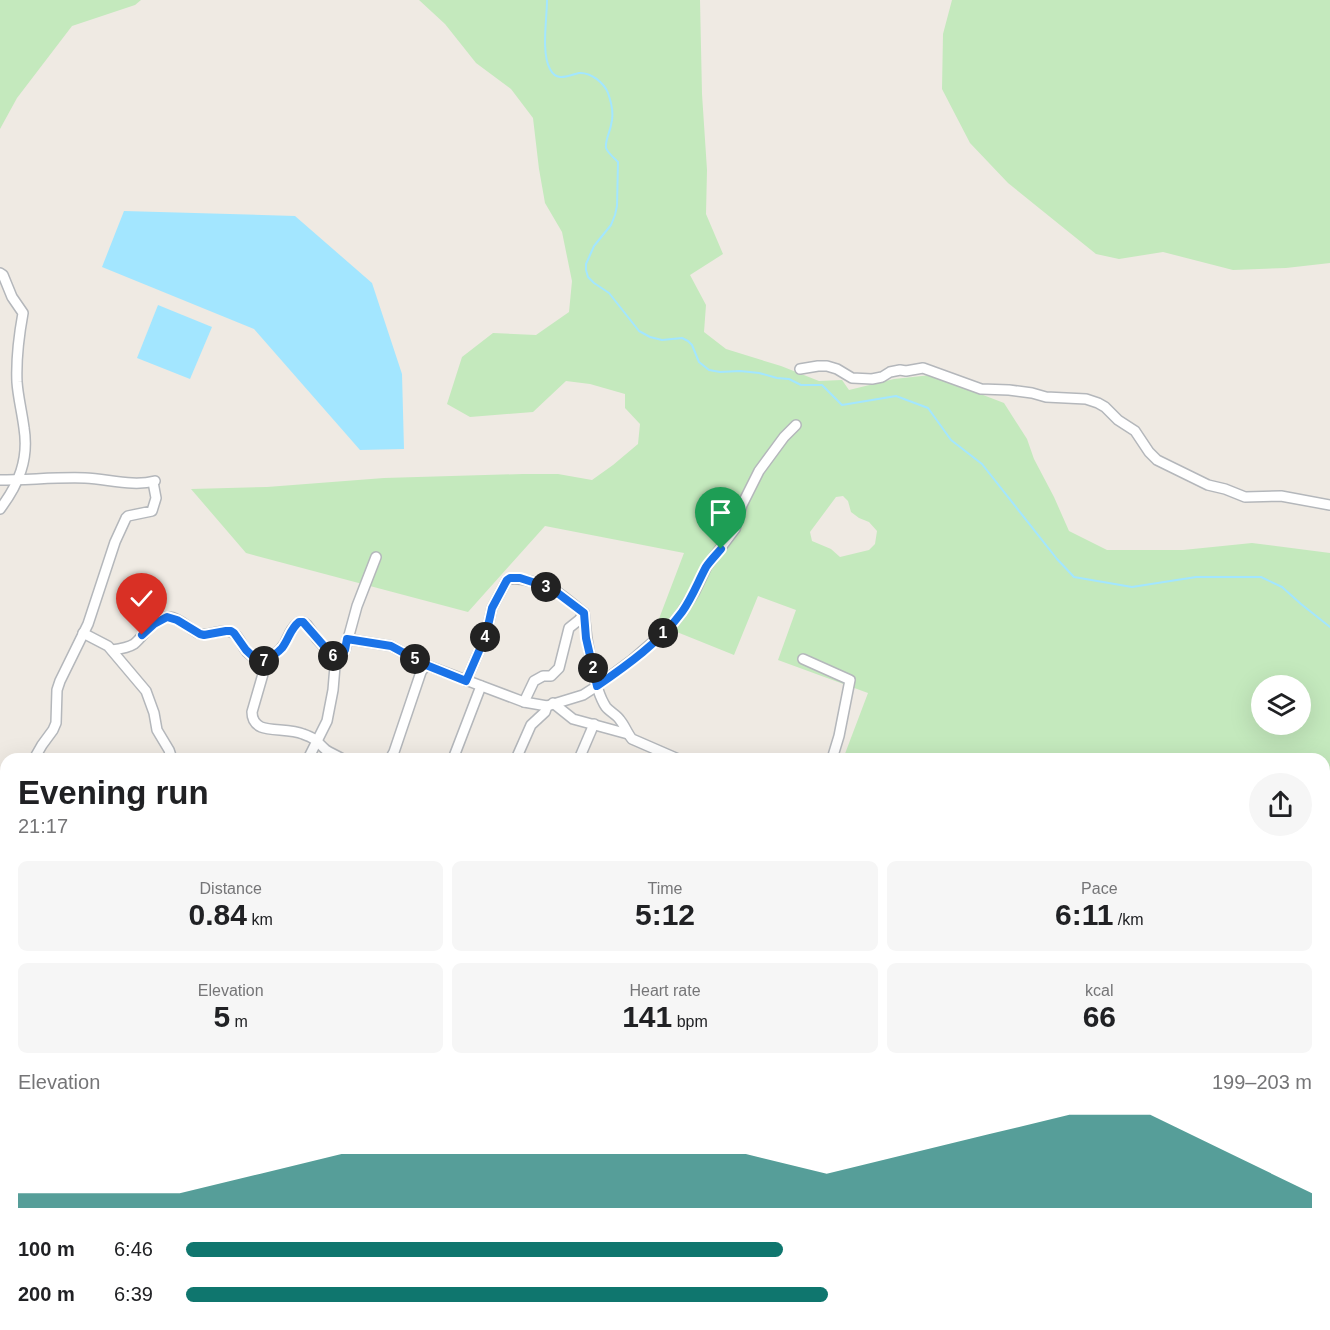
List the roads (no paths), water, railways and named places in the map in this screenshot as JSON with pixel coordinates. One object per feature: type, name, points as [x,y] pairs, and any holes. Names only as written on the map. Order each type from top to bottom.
[{"type":"street","points":[[0,273],[23,313],[17,374],[25,437],[24,463],[10,495],[0,509]]},
{"type":"street","points":[[801,369],[826,366],[837,369],[852,378],[872,380],[890,372],[923,368],[981,389],[1032,393],[1046,398],[1086,399],[1105,407],[1118,420],[1135,431],[1157,460],[1208,485],[1245,497],[1281,496],[1330,505]]},
{"type":"street","points":[[347,639],[391,646],[426,665],[524,702],[550,704],[583,695],[654,642],[682,612],[707,566],[735,529],[742,505],[759,471],[784,436],[796,425]]},
{"type":"street","points":[[0,480],[85,478],[128,482],[154,481],[156,498],[152,511],[128,516],[115,542],[88,624],[57,690],[54,730],[38,753]]},
{"type":"street","points":[[311,753],[327,721],[337,661],[345,650],[357,606],[376,557]]},
{"type":"street","points":[[466,681],[486,635],[492,608],[507,580],[520,578],[551,588],[584,613],[586,638],[597,686],[606,708],[620,719],[632,739],[665,753]]},
{"type":"street","points":[[524,702],[534,681],[543,676],[551,676],[559,668],[569,628],[584,613]]},
{"type":"street","points":[[112,650],[134,644],[150,627],[164,617],[177,620],[204,635],[231,631],[263,668],[253,704],[251,716],[253,720],[264,728],[302,733],[318,740],[332,753]]},
{"type":"street","points":[[260,663],[270,658],[282,647],[291,630],[299,622],[307,625],[337,661]]},
{"type":"street","points":[[83,633],[108,646],[146,691],[157,730],[170,753]]},
{"type":"street","points":[[803,659],[850,680],[842,725],[834,753]]},
{"type":"street","points":[[393,753],[421,672],[426,665]]},
{"type":"street","points":[[455,753],[481,686]]},
{"type":"street","points":[[550,704],[573,719],[628,734]]},
{"type":"street","points":[[519,753],[531,725],[550,704]]},
{"type":"street","points":[[582,753],[594,724]]},
{"type":"street","points":[[315,753],[326,750]]},
{"type":"water","points":[[124,211],[295,216],[372,283],[402,374],[404,449],[360,450],[254,329],[102,267]]},
{"type":"water","points":[[158,305],[212,327],[190,379],[137,358]]},
{"type":"waterway","points":[[547,0],[545,45],[550,69],[560,77],[584,73],[596,79],[606,89],[612,109],[612,121],[606,148],[618,162],[617,206],[611,225],[594,246],[586,264],[586,270],[588,277],[609,293],[639,331],[662,340],[682,338],[688,341],[699,362],[709,370],[759,373],[789,379],[801,385],[822,385],[842,405],[896,396],[928,408],[951,440],[982,464],[1057,559],[1074,577],[1132,587],[1196,577],[1261,577],[1282,587],[1330,627]]}]
